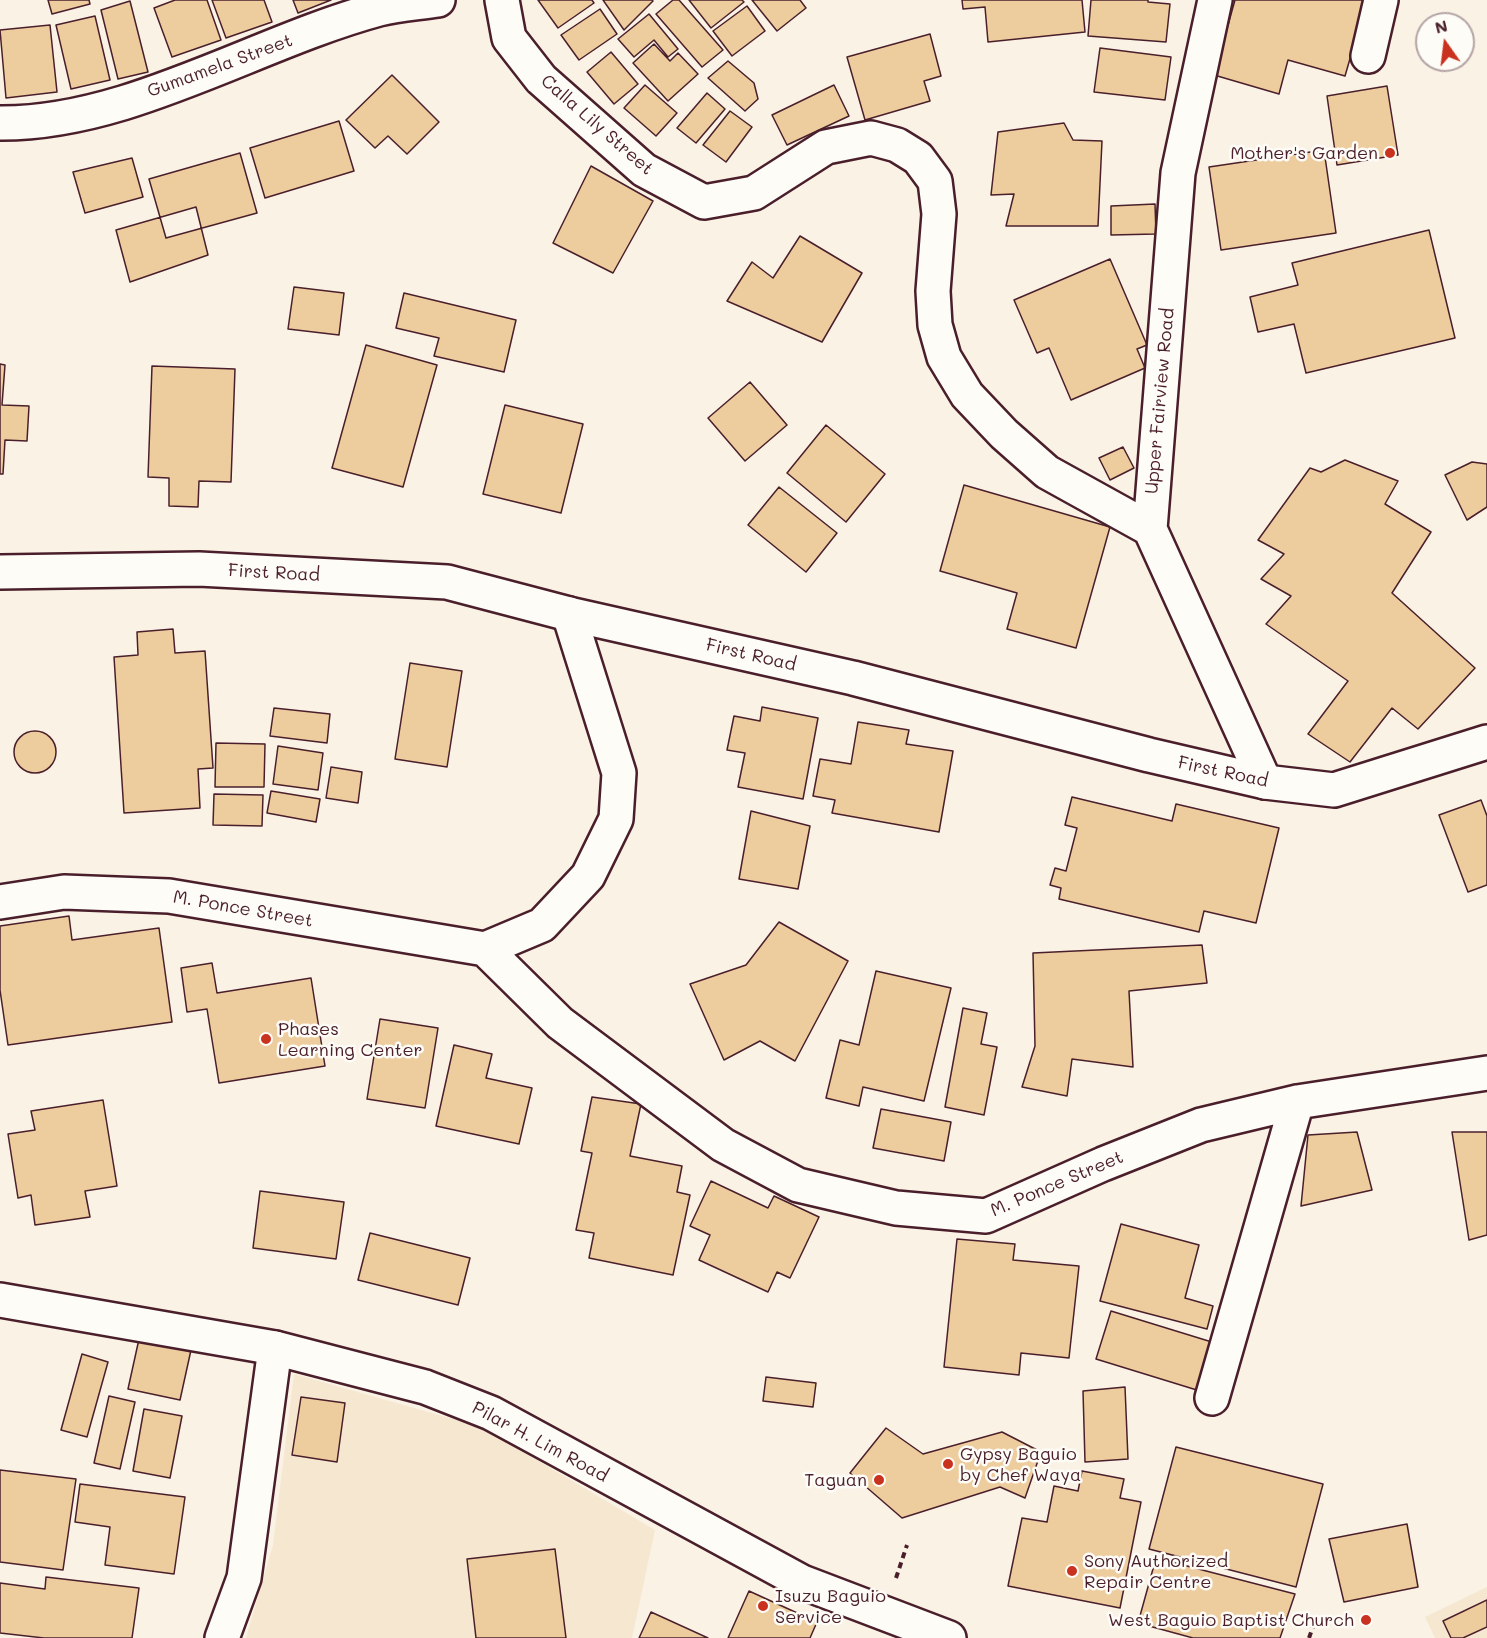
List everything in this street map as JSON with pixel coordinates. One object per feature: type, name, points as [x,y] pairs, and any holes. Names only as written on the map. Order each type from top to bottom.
[{"type":"street","name":"Gumamela Street","points":[[0,123],[27,123],[95,110],[172,85],[380,9],[438,0]]},
{"type":"street","name":"Calla Lily Street","points":[[502,0],[509,39],[541,79],[644,170],[704,202],[754,193],[826,147],[871,138],[897,145],[918,158],[935,181],[939,214],[933,291],[935,325],[944,357],[967,395],[1004,434],[1047,472],[1150,529]]},
{"type":"street","name":"Upper Fairview Road","points":[[1215,0],[1178,173],[1150,529],[1265,782]]},
{"type":"street","points":[[1368,56],[1381,0]]},
{"type":"street","name":"First Road","points":[[0,572],[199,569],[447,582],[569,614],[853,678],[1149,755],[1265,782],[1334,790],[1487,742]]},
{"type":"street","points":[[485,949],[542,925],[588,876],[616,819],[619,773],[569,614]]},
{"type":"street","name":"M. Ponce Street","points":[[0,902],[64,892],[169,896],[485,949],[560,1023],[723,1145],[798,1185],[896,1208],[986,1216],[1103,1164],[1201,1125],[1298,1102],[1487,1073]]},
{"type":"street","points":[[1212,1398],[1298,1102]]},
{"type":"street","name":"Pilar H. Lim Road","points":[[0,1300],[275,1348],[426,1387],[491,1413],[802,1582],[949,1638]]},
{"type":"street","points":[[222,1638],[244,1578],[275,1348]]},
{"type":"path","points":[[1309,1638],[1316,1618]]},
{"type":"shaded area","points":[[294,1374],[481,1427],[655,1530],[632,1638],[246,1638],[273,1545]]},
{"type":"shaded area","points":[[1487,1587],[1487,1638],[1435,1638],[1425,1617]]},
{"type":"building","points":[[48,0],[89,0],[90,4],[52,14]]},
{"type":"building","points":[[175,0],[207,0],[221,40],[172,57],[154,8]]},
{"type":"building","points":[[212,0],[264,0],[272,22],[226,38]]},
{"type":"building","points":[[293,0],[331,0],[298,13]]},
{"type":"building","points":[[538,0],[592,0],[594,3],[558,28]]},
{"type":"building","points":[[603,0],[652,0],[653,1],[624,30]]},
{"type":"building","points":[[673,0],[679,0],[723,50],[702,67],[656,14]]},
{"type":"building","points":[[689,0],[742,0],[744,2],[711,28]]},
{"type":"building","points":[[752,0],[800,0],[806,8],[777,31]]},
{"type":"building","points":[[962,0],[1082,0],[1085,32],[988,42],[985,7],[963,9]]},
{"type":"building","points":[[1091,0],[1148,0],[1148,2],[1170,4],[1166,42],[1088,36]]},
{"type":"building","points":[[1235,0],[1367,0],[1345,76],[1288,60],[1279,94],[1214,75]]},
{"type":"building","points":[[130,1],[148,72],[118,79],[101,10]]},
{"type":"building","points":[[747,6],[765,31],[732,56],[713,31]]},
{"type":"building","points":[[600,9],[617,34],[579,60],[561,35]]},
{"type":"building","points":[[649,14],[678,49],[668,57],[654,40],[634,57],[618,39]]},
{"type":"building","points":[[95,16],[110,80],[71,89],[56,25]]},
{"type":"building","points":[[50,25],[57,92],[6,98],[0,30]]},
{"type":"building","points":[[930,34],[941,76],[924,81],[930,101],[865,120],[847,57]]},
{"type":"building","points":[[654,44],[670,61],[678,53],[698,74],[668,101],[633,63]]},
{"type":"building","points":[[1100,48],[1171,57],[1165,100],[1094,92]]},
{"type":"building","points":[[611,52],[638,84],[614,104],[587,72]]},
{"type":"building","points":[[728,61],[754,83],[758,99],[745,111],[708,78]]},
{"type":"building","points":[[392,75],[439,122],[407,154],[388,136],[375,148],[346,120]]},
{"type":"building","points":[[645,85],[677,113],[656,136],[624,108]]},
{"type":"building","points":[[834,85],[849,116],[787,145],[772,115]]},
{"type":"building","points":[[1387,86],[1398,155],[1337,165],[1327,96]]},
{"type":"building","points":[[707,93],[725,109],[696,143],[677,128]]},
{"type":"building","points":[[730,111],[752,127],[726,162],[703,145]]},
{"type":"building","points":[[339,121],[354,171],[265,198],[250,148]]},
{"type":"building","points":[[1064,123],[1073,140],[1102,141],[1098,226],[1006,226],[1014,194],[991,195],[998,132]]},
{"type":"building","points":[[1324,150],[1336,233],[1221,250],[1209,167]]},
{"type":"building","points":[[240,153],[257,213],[166,238],[149,179]]},
{"type":"building","points":[[132,158],[143,197],[85,213],[73,172]]},
{"type":"building","points":[[591,166],[653,201],[613,273],[553,243]]},
{"type":"building","points":[[1155,204],[1156,234],[1111,235],[1111,206]]},
{"type":"building","points":[[196,207],[208,255],[130,282],[116,230]]},
{"type":"building","points":[[1429,230],[1455,338],[1306,373],[1294,324],[1258,332],[1250,297],[1298,285],[1292,263]]},
{"type":"building","points":[[800,236],[862,273],[822,342],[727,301],[752,262],[773,278]]},
{"type":"building","points":[[1110,259],[1147,345],[1137,349],[1145,368],[1071,400],[1049,348],[1037,353],[1014,300]]},
{"type":"building","points":[[294,287],[344,293],[339,335],[288,329]]},
{"type":"building","points":[[404,293],[516,320],[504,372],[434,356],[439,338],[396,328]]},
{"type":"building","points":[[366,345],[437,365],[403,487],[332,468]]},
{"type":"building","points":[[0,364],[5,365],[2,405],[29,406],[27,441],[5,440],[3,474],[0,474]]},
{"type":"building","points":[[152,366],[235,369],[231,482],[199,481],[198,507],[169,506],[169,478],[148,477]]},
{"type":"building","points":[[750,382],[787,425],[745,461],[708,418]]},
{"type":"building","points":[[505,405],[583,424],[561,513],[483,494]]},
{"type":"building","points":[[826,425],[885,474],[846,522],[787,473]]},
{"type":"building","points":[[1123,447],[1134,468],[1110,480],[1099,458]]},
{"type":"building","points":[[1345,460],[1398,481],[1385,504],[1431,532],[1392,593],[1475,668],[1418,729],[1392,708],[1350,762],[1308,734],[1348,681],[1266,624],[1291,596],[1261,579],[1284,554],[1258,540],[1310,468],[1321,472]]},
{"type":"building","points":[[1472,462],[1487,464],[1487,507],[1467,520],[1445,475]]},
{"type":"building","points":[[964,485],[1110,527],[1076,648],[1007,629],[1017,593],[940,571]]},
{"type":"building","points":[[779,487],[837,533],[806,572],[748,525]]},
{"type":"building","points":[[173,629],[175,653],[205,651],[213,768],[198,769],[200,808],[124,813],[114,657],[138,655],[137,632]]},
{"type":"building","points":[[410,663],[462,671],[447,767],[395,759]]},
{"type":"building","points":[[762,707],[818,718],[803,799],[738,787],[745,753],[727,750],[734,716],[760,721]]},
{"type":"building","points":[[274,708],[330,714],[327,743],[270,736]]},
{"type":"building","points":[[858,722],[909,730],[906,744],[953,751],[939,832],[832,813],[835,800],[813,796],[820,759],[851,764]]},
{"type":"building","points":[[35,731],[43,732],[50,737],[55,744],[55,760],[50,767],[43,772],[35,773],[27,772],[20,767],[15,760],[14,752],[15,744],[20,737],[27,732]]},
{"type":"building","points":[[216,743],[265,744],[264,787],[215,787]]},
{"type":"building","points":[[278,746],[323,753],[318,790],[273,784]]},
{"type":"building","points":[[331,767],[362,772],[358,803],[326,798]]},
{"type":"building","points":[[271,791],[320,799],[316,822],[267,813]]},
{"type":"building","points":[[214,794],[263,795],[262,826],[213,825]]},
{"type":"building","points":[[1072,797],[1172,821],[1176,804],[1279,828],[1256,923],[1204,911],[1199,932],[1059,899],[1061,888],[1050,885],[1055,868],[1066,871],[1077,828],[1065,825]]},
{"type":"building","points":[[1481,800],[1487,816],[1487,885],[1468,892],[1439,815]]},
{"type":"building","points":[[751,811],[810,826],[798,889],[739,879]]},
{"type":"building","points":[[69,916],[72,940],[159,928],[172,1022],[8,1045],[0,990],[0,926]]},
{"type":"building","points":[[779,922],[848,961],[795,1061],[760,1041],[724,1060],[690,984],[746,965]]},
{"type":"building","points":[[1202,945],[1207,983],[1129,991],[1133,1067],[1072,1059],[1067,1096],[1022,1087],[1035,1046],[1033,953]]},
{"type":"building","name":"Phases Learning Center","points":[[212,963],[217,993],[311,978],[325,1066],[219,1083],[207,1009],[187,1012],[181,968]]},
{"type":"building","points":[[876,971],[951,988],[924,1101],[863,1087],[859,1106],[826,1098],[840,1040],[859,1045]]},
{"type":"building","points":[[963,1008],[987,1013],[981,1044],[997,1047],[984,1115],[945,1107]]},
{"type":"building","points":[[380,1019],[438,1028],[425,1108],[367,1099]]},
{"type":"building","points":[[454,1045],[492,1054],[486,1078],[532,1088],[519,1144],[436,1126]]},
{"type":"building","points":[[592,1097],[641,1104],[630,1156],[682,1166],[677,1192],[690,1195],[673,1275],[589,1258],[594,1233],[576,1230],[592,1153],[581,1151]]},
{"type":"building","points":[[103,1100],[117,1186],[85,1191],[90,1217],[35,1225],[31,1195],[18,1198],[8,1134],[35,1130],[31,1111]]},
{"type":"building","points":[[881,1109],[951,1122],[944,1161],[873,1148]]},
{"type":"building","points":[[1357,1132],[1372,1190],[1301,1206],[1308,1135]]},
{"type":"building","points":[[1452,1132],[1487,1132],[1487,1235],[1469,1240]]},
{"type":"building","points":[[711,1181],[768,1208],[774,1196],[819,1217],[790,1278],[777,1272],[768,1292],[699,1260],[710,1235],[690,1226]]},
{"type":"building","points":[[260,1191],[344,1202],[336,1259],[253,1248]]},
{"type":"building","points":[[1121,1224],[1199,1245],[1185,1298],[1213,1306],[1207,1329],[1100,1301]]},
{"type":"building","points":[[370,1233],[470,1258],[458,1305],[358,1280]]},
{"type":"building","points":[[957,1239],[1015,1244],[1013,1260],[1079,1266],[1069,1358],[1021,1353],[1019,1375],[944,1367]]},
{"type":"building","points":[[1111,1311],[1215,1343],[1200,1391],[1096,1359]]},
{"type":"building","points":[[139,1339],[191,1350],[180,1400],[128,1389]]},
{"type":"building","points":[[82,1354],[108,1362],[87,1437],[61,1430]]},
{"type":"building","points":[[766,1377],[816,1383],[813,1407],[763,1401]]},
{"type":"building","points":[[1125,1387],[1128,1459],[1085,1462],[1083,1391]]},
{"type":"building","points":[[109,1396],[135,1402],[120,1469],[94,1463]]},
{"type":"building","points":[[301,1397],[345,1403],[337,1462],[292,1455]]},
{"type":"building","points":[[144,1409],[182,1416],[170,1478],[133,1471]]},
{"type":"building","name":"Gypsy Baguio by Chef Waya","points":[[886,1428],[923,1454],[1002,1432],[1041,1452],[1025,1498],[1000,1487],[902,1518],[850,1473]]},
{"type":"building","points":[[1176,1447],[1323,1484],[1296,1587],[1149,1549]]},
{"type":"building","points":[[0,1470],[76,1479],[63,1570],[0,1562]]},
{"type":"building","points":[[1082,1471],[1124,1479],[1120,1498],[1141,1502],[1120,1608],[1008,1586],[1022,1518],[1047,1522],[1054,1486],[1078,1491]]},
{"type":"building","points":[[80,1484],[185,1497],[174,1574],[105,1565],[110,1527],[75,1522]]},
{"type":"building","points":[[1407,1524],[1418,1587],[1344,1602],[1329,1539]]},
{"type":"building","points":[[555,1549],[566,1638],[476,1638],[467,1559]]},
{"type":"building","points":[[1156,1558],[1295,1594],[1280,1638],[1193,1638],[1138,1623]]},
{"type":"building","points":[[46,1577],[139,1588],[132,1638],[44,1638],[0,1633],[0,1583],[45,1589]]},
{"type":"building","name":"Isuzu Baguio Service","points":[[749,1591],[817,1622],[810,1638],[728,1638]]},
{"type":"building","points":[[1487,1600],[1487,1627],[1463,1638],[1451,1638],[1443,1621]]},
{"type":"building","points":[[651,1612],[708,1638],[639,1638]]},
{"type":"place","name":"Mother's Garden","points":[[1390,153]]},
{"type":"place","name":"Phases Learning Center","points":[[266,1039]]},
{"type":"place","name":"Gypsy Baguio by Chef Waya","points":[[948,1464]]},
{"type":"place","name":"Taguan","points":[[879,1480]]},
{"type":"place","name":"Sony Authorized Repair Centre","points":[[1072,1571]]},
{"type":"place","name":"Isuzu Baguio Service","points":[[763,1606]]},
{"type":"place","name":"West Baguio Baptist Church","points":[[1366,1620]]}]
